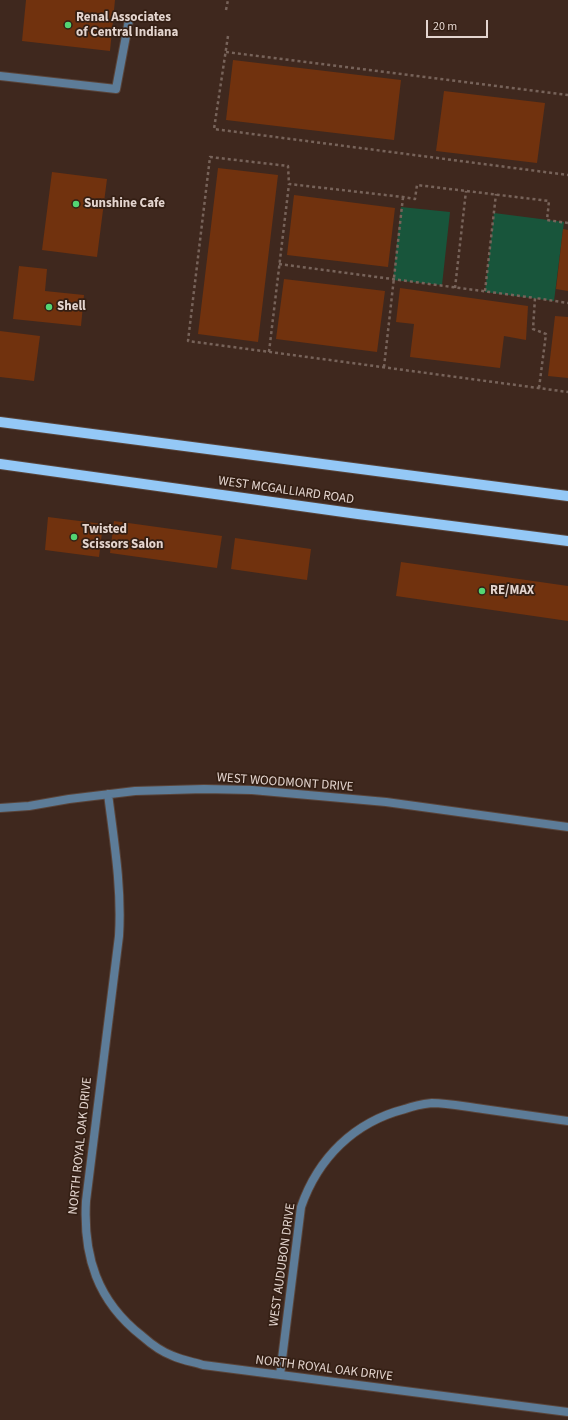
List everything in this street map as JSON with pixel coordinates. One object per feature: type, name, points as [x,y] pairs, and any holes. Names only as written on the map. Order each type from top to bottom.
[{"type":"main road","points":[[0,422],[568,496]]},
{"type":"main road","name":"WEST MCGALLIARD ROAD","points":[[0,464],[358,514],[568,541]]},
{"type":"street","points":[[0,76],[116,89],[129,20]]},
{"type":"street","name":"WEST WOODMONT DRIVE","points":[[0,808],[29,806],[135,790],[252,790],[386,802],[568,828]]},
{"type":"street","name":"NORTH ROYAL OAK DRIVE","points":[[108,794],[117,862],[120,913],[119,936],[86,1201],[85,1220],[86,1242],[92,1265],[101,1287],[113,1308],[129,1326],[150,1343],[172,1356],[203,1365],[568,1412]]},
{"type":"street","name":"WEST AUDUBON DRIVE","points":[[280,1375],[301,1207],[316,1174],[340,1145],[354,1133],[373,1121],[394,1112],[431,1103],[568,1121]]},
{"type":"path","points":[[226,10],[228,0]]},
{"type":"path","points":[[228,36],[214,129],[568,175]]},
{"type":"path","points":[[226,52],[568,95]]},
{"type":"path","points":[[269,352],[289,184],[288,166],[210,157],[188,341],[269,352],[384,367],[568,392]]},
{"type":"path","points":[[289,184],[415,199],[418,185],[549,201],[548,220],[568,223]]},
{"type":"path","points":[[455,288],[466,191]]},
{"type":"path","points":[[485,292],[496,194]]},
{"type":"path","points":[[384,367],[403,197]]},
{"type":"path","points":[[279,264],[568,303]]},
{"type":"path","points":[[535,298],[532,329],[546,334],[539,388]]},
{"type":"green space","points":[[401,207],[450,212],[442,285],[393,280]]},
{"type":"green space","points":[[494,213],[564,222],[554,301],[485,292]]},
{"type":"building","name":"Renal Associates of Central Indiana","points":[[26,0],[115,0],[110,51],[22,41]]},
{"type":"building","points":[[233,60],[401,80],[394,140],[226,120]]},
{"type":"building","points":[[444,91],[545,103],[537,163],[436,151]]},
{"type":"building","points":[[218,168],[278,175],[258,342],[198,334]]},
{"type":"building","name":"Sunshine Cafe","points":[[52,172],[107,179],[97,257],[42,250]]},
{"type":"building","points":[[294,195],[395,208],[388,267],[287,255]]},
{"type":"building","points":[[563,229],[568,230],[568,291],[556,289]]},
{"type":"building","name":"Shell","points":[[19,266],[47,269],[45,291],[84,295],[81,326],[13,319]]},
{"type":"building","points":[[284,279],[385,291],[377,352],[276,339]]},
{"type":"building","points":[[400,288],[528,306],[526,340],[504,336],[500,368],[410,357],[414,324],[396,322]]},
{"type":"building","points":[[555,316],[568,317],[568,378],[548,376]]},
{"type":"building","name":"Shell","points":[[0,331],[40,336],[34,381],[0,377]]},
{"type":"building","name":"Twisted Scissors Salon","points":[[48,517],[103,524],[99,557],[45,550]]},
{"type":"building","points":[[114,521],[222,536],[217,568],[110,553]]},
{"type":"building","points":[[235,538],[311,549],[307,580],[231,569]]},
{"type":"building","name":"RE/MAX","points":[[401,562],[568,586],[568,621],[396,596]]},
{"type":"place","name":"Renal Associates of Central Indiana","points":[[68,25]]},
{"type":"place","name":"Sunshine Cafe","points":[[76,204]]},
{"type":"place","name":"Shell","points":[[49,307]]},
{"type":"place","name":"Twisted Scissors Salon","points":[[74,537]]},
{"type":"place","name":"RE/MAX","points":[[482,591]]}]
